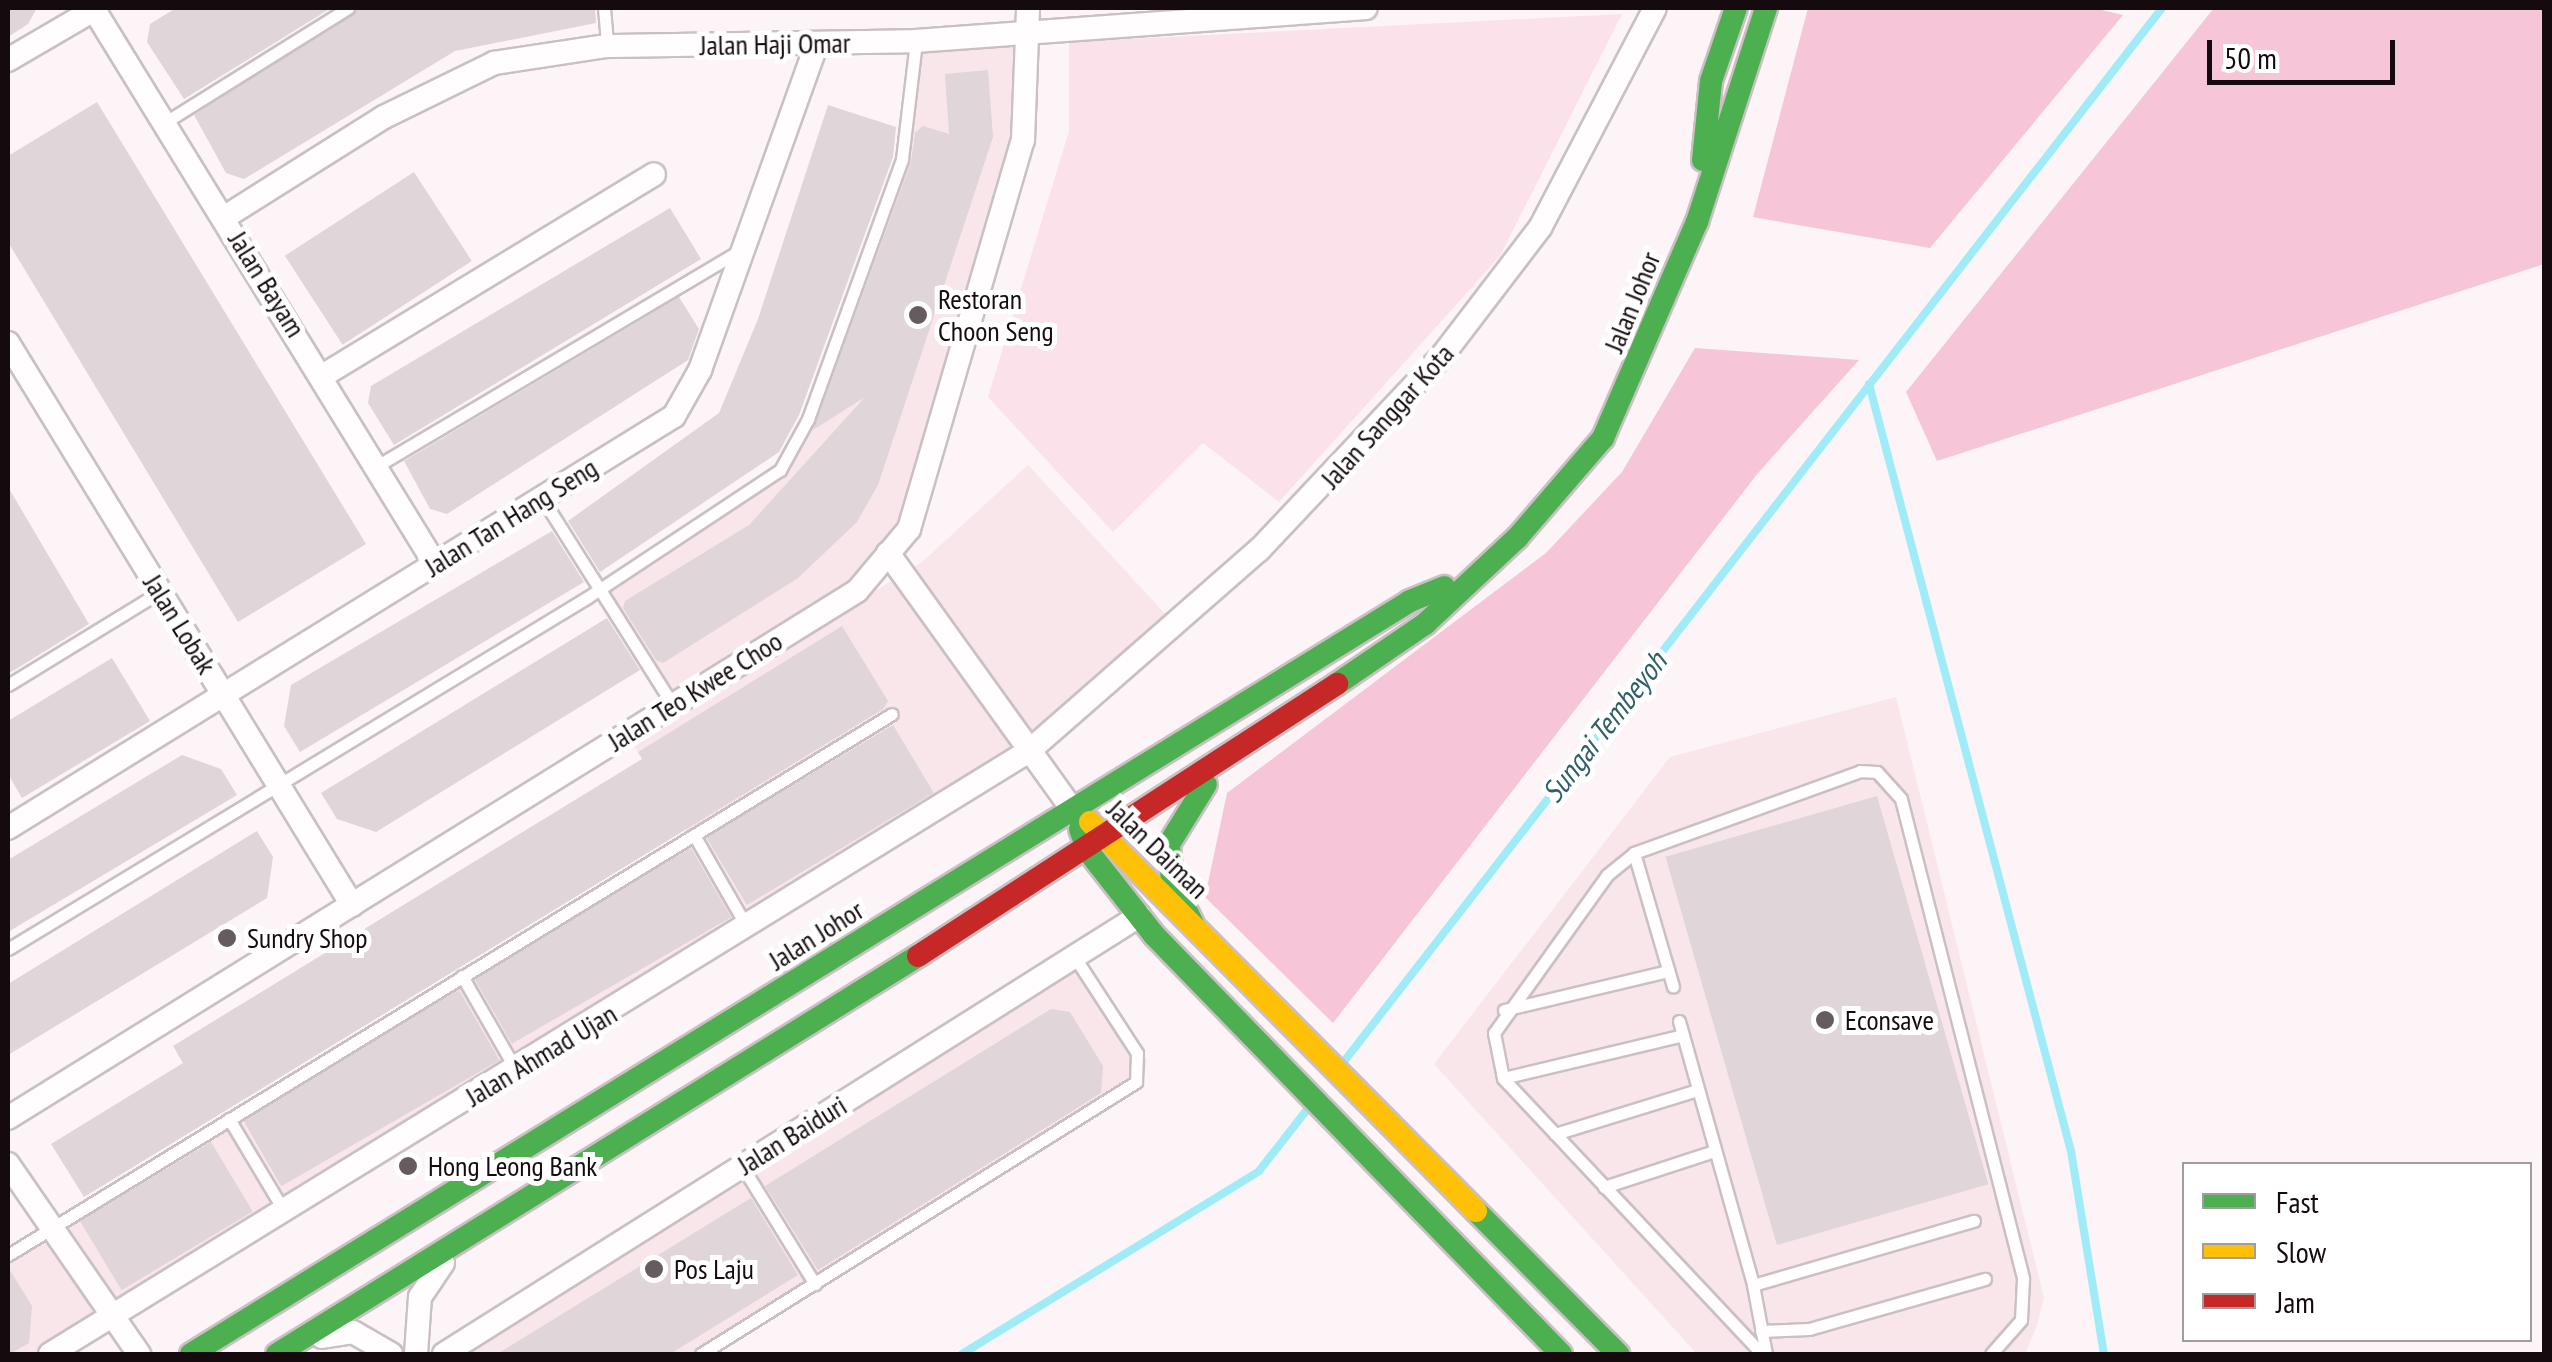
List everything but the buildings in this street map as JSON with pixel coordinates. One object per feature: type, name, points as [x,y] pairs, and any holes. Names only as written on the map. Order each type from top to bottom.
[{"type":"main road","points":[[1706,194],[1701,131],[1736,8]]},
{"type":"main road","name":"Jalan Johor","points":[[1088,851],[1217,768],[1425,624],[1557,496],[1603,438],[1633,381],[1706,194],[1766,8]]},
{"type":"main road","name":"Jalan Johor","points":[[190,1354],[1410,601],[1476,574]]},
{"type":"main road","points":[[1193,924],[1172,881],[1170,844],[1217,768]]},
{"type":"main road","name":"Jalan Daiman","points":[[1073,810],[1111,836],[1400,1137],[1618,1354]]},
{"type":"main road","name":"Jalan Daiman","points":[[1073,810],[1088,851],[1139,916],[1372,1164],[1561,1354]]},
{"type":"main road","points":[[284,1350],[1088,851]]},
{"type":"street","name":"Jalan Bayam","points":[[95,8],[324,374],[436,564]]},
{"type":"street","points":[[8,60],[95,8]]},
{"type":"street","name":"Jalan Teo Kwee Choo","points":[[8,1118],[857,591],[909,529],[1022,140],[1031,32],[1028,8]]},
{"type":"street","name":"Jalan Haji Omar","points":[[225,217],[444,84],[494,63],[607,46],[916,42],[1366,8]]},
{"type":"street","name":"Jalan Sanggar Kota","points":[[1029,752],[1259,550],[1442,356],[1540,228],[1655,8]]},
{"type":"street","name":"Jalan Tan Hang Seng","points":[[8,828],[674,416],[700,370],[817,44]]},
{"type":"street","points":[[324,374],[654,174]]},
{"type":"street","name":"Jalan Lobak","points":[[8,343],[352,904]]},
{"type":"street","points":[[888,553],[1073,810]]},
{"type":"street","name":"Jalan Ahmad Ujan","points":[[50,1354],[748,929],[1029,752]]},
{"type":"street","name":"Jalan Baiduri","points":[[444,1354],[1139,916]]},
{"type":"street","points":[[8,1164],[139,1354]]},
{"type":"street","points":[[416,1354],[425,1284],[473,1231]]},
{"type":"street","points":[[284,1350],[352,1332],[391,1354]]},
{"type":"lane","points":[[164,123],[348,8]]},
{"type":"lane","points":[[604,8],[607,46]]},
{"type":"lane","points":[[8,949],[601,589],[780,470],[808,419],[902,159],[916,42]]},
{"type":"lane","points":[[378,466],[743,248]]},
{"type":"lane","points":[[542,498],[673,705]]},
{"type":"lane","points":[[8,685],[160,592]]},
{"type":"lane","points":[[8,1255],[892,714]]},
{"type":"lane","points":[[1764,1354],[1503,1078],[1494,1033],[1504,1010],[1607,876],[1634,853],[1860,771],[1891,782],[1901,799],[2023,1278],[2021,1320],[1990,1354]]},
{"type":"lane","points":[[694,835],[748,929]]},
{"type":"lane","points":[[1634,853],[1673,986]]},
{"type":"lane","points":[[701,1354],[1136,1082],[1137,1053],[1074,956]]},
{"type":"lane","points":[[1504,1010],[1668,971]]},
{"type":"lane","points":[[462,976],[516,1070]]},
{"type":"lane","points":[[1680,1022],[1753,1285],[1764,1354]]},
{"type":"lane","points":[[1503,1078],[1683,1035]]},
{"type":"lane","points":[[1555,1134],[1697,1090]]},
{"type":"lane","points":[[228,1119],[284,1211]]},
{"type":"lane","points":[[1604,1187],[1714,1151]]},
{"type":"lane","points":[[742,1166],[815,1284]]},
{"type":"lane","points":[[1753,1285],[1974,1221]]},
{"type":"lane","points":[[1761,1331],[1809,1328],[1985,1279]]},
{"type":"shaded area","points":[[1808,8],[2093,8],[2123,15],[1930,248],[1753,217]]},
{"type":"shaded area","points":[[2214,8],[2544,8],[2544,264],[1937,461],[1906,392]]},
{"type":"shaded area","points":[[1622,14],[1500,256],[1279,502],[1203,443],[1113,532],[988,397],[1069,131],[1069,42]]},
{"type":"shaded area","points":[[1021,41],[1014,140],[900,526],[851,583],[663,700],[599,597],[785,474],[814,422],[866,272],[922,50]]},
{"type":"shaded area","points":[[1695,348],[1859,360],[1758,473],[1333,1023],[1205,897],[1227,793],[1546,553],[1622,472]]},
{"type":"shaded area","points":[[1028,465],[1180,630],[1040,754],[68,1354],[8,1354],[8,1249],[687,832],[631,741],[922,562]]},
{"type":"shaded area","points":[[1896,697],[2044,1298],[2036,1328],[2025,1354],[1697,1354],[1434,1064],[1670,757]]},
{"type":"shaded area","points":[[1075,946],[1147,1060],[1141,1086],[1132,1093],[712,1354],[426,1354]]},
{"type":"waterway","name":"Sungai Tembeyoh","points":[[1342,1064],[2162,8]]},
{"type":"waterway","points":[[1869,384],[2071,1151],[2104,1354]]},
{"type":"waterway","name":"Sungai Tembeyoh","points":[[962,1354],[1259,1171],[1309,1107]]},
{"type":"traffic: fast","points":[[1703,160],[1711,81],[1736,8]]},
{"type":"traffic: fast","points":[[1337,684],[1425,624],[1517,538],[1603,438],[1697,222],[1766,8]]},
{"type":"traffic: fast","points":[[191,1354],[1410,601],[1444,587]]},
{"type":"traffic: fast","points":[[1193,924],[1172,881],[1169,844],[1206,784]]},
{"type":"traffic: fast","points":[[1080,829],[1088,851],[1154,935],[1561,1354]]},
{"type":"traffic: fast","points":[[277,1354],[918,956]]},
{"type":"traffic: fast","points":[[1476,1211],[1618,1354]]},
{"type":"traffic: slow","points":[[1090,822],[1476,1211]]},
{"type":"traffic: jam","points":[[918,956],[1337,684]]},
{"type":"place","name":"Restoran Choon Seng","points":[[918,315]]},
{"type":"place","name":"Sundry Shop","points":[[227,938]]},
{"type":"place","name":"Econsave","points":[[1825,1020]]},
{"type":"place","name":"Hong Leong Bank","points":[[408,1166]]},
{"type":"place","name":"Pos Laju","points":[[654,1269]]}]
